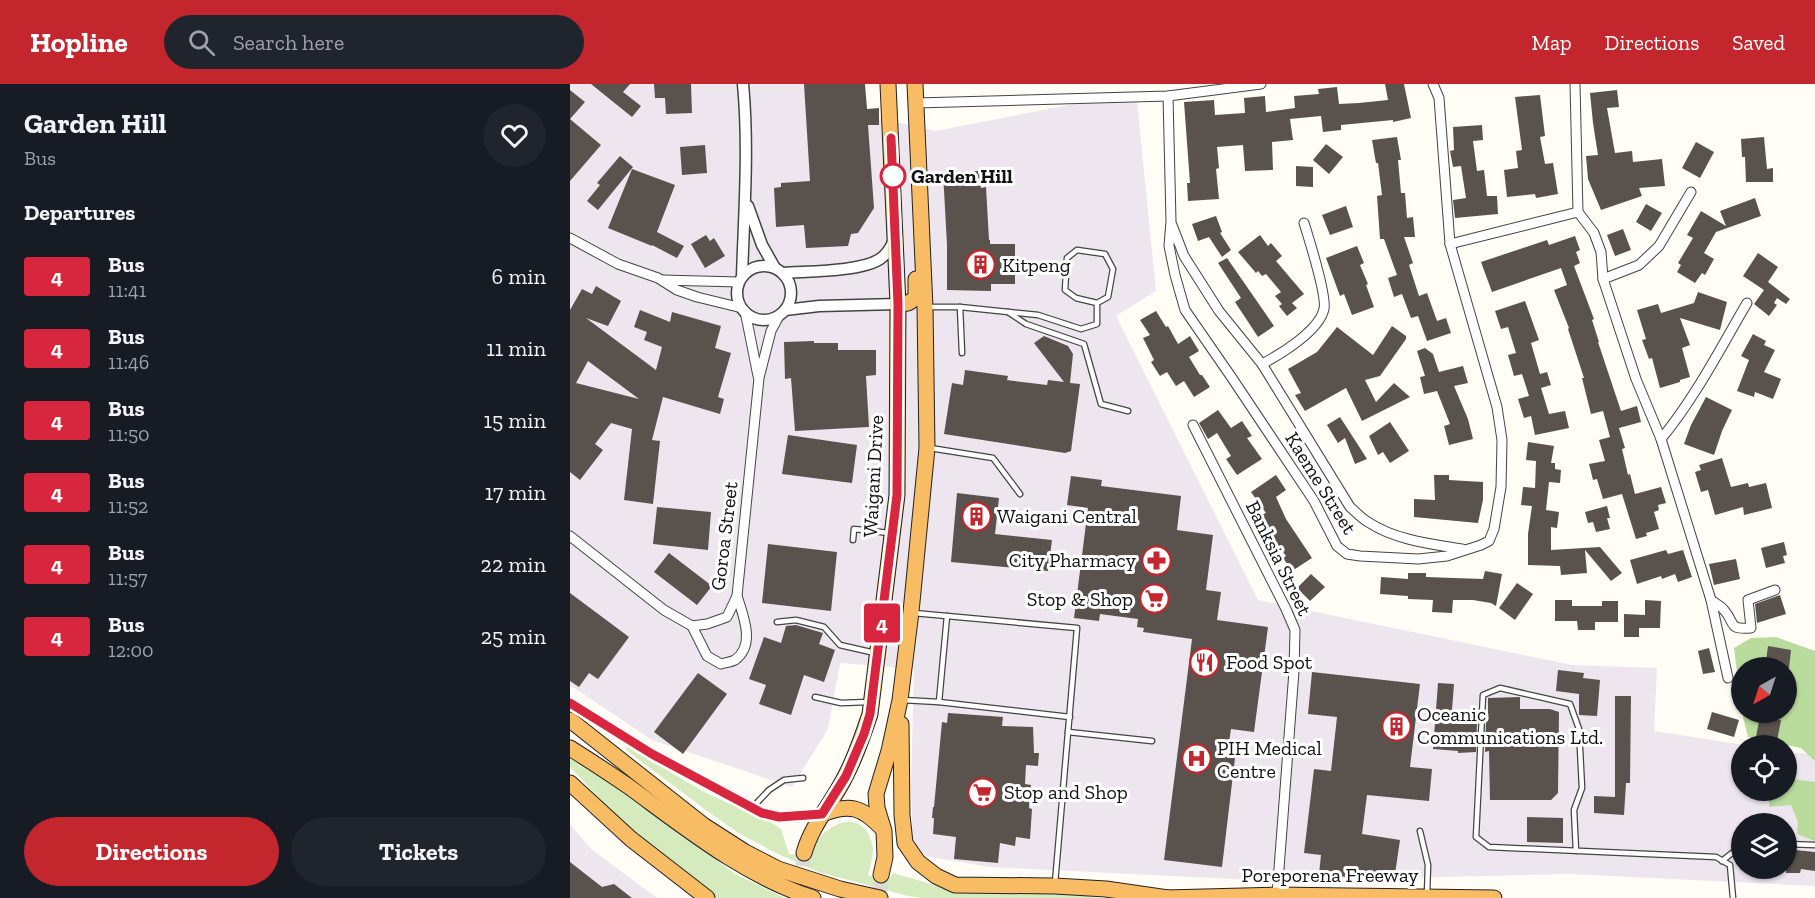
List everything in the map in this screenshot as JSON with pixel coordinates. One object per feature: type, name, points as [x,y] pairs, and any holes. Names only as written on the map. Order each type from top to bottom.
[{"type":"highway","name":"Waigani Drive","points":[[804,853],[808,840],[822,814],[846,776],[870,714],[897,495],[898,304],[888,84]]},
{"type":"highway","points":[[881,875],[885,857],[884,831],[877,808],[876,794],[900,700],[927,448],[925,307],[915,84]]},
{"type":"highway","points":[[898,304],[908,303],[916,298],[914,201],[921,188]]},
{"type":"highway","points":[[900,700],[902,815],[905,843]]},
{"type":"highway","points":[[570,720],[703,825],[746,852],[778,869],[840,889],[880,898]]},
{"type":"highway","points":[[570,748],[625,784],[712,849],[775,883],[813,898]]},
{"type":"highway","points":[[570,783],[631,839],[707,898]]},
{"type":"highway","points":[[822,814],[849,807],[857,809],[875,821],[884,831],[905,843]]},
{"type":"highway","name":"Poreporena Freeway","points":[[905,843],[918,862],[936,876],[955,885],[1106,889],[1167,898],[1277,895],[1494,898]]},
{"type":"street","points":[[743,84],[745,197],[738,298],[743,309]]},
{"type":"street","points":[[916,104],[1168,96],[1261,84]]},
{"type":"street","name":"Kaeme Street","points":[[1168,96],[1171,221],[1169,246],[1185,310],[1314,501],[1337,546],[1347,554],[1407,558],[1446,556],[1489,541],[1494,529],[1501,487],[1502,440],[1497,407],[1450,244],[1439,98],[1432,84]]},
{"type":"street","points":[[1575,84],[1578,212],[1594,233],[1601,252],[1603,279],[1636,379],[1661,440],[1711,600],[1728,678]]},
{"type":"street","points":[[1603,279],[1639,265],[1659,246],[1691,192]]},
{"type":"street","points":[[745,197],[762,245],[791,287],[790,303],[782,313]]},
{"type":"street","points":[[1450,244],[1578,212]]},
{"type":"street","points":[[1171,221],[1184,256],[1219,311],[1262,364],[1350,507],[1367,522],[1380,529],[1419,542],[1465,549]]},
{"type":"street","points":[[1262,364],[1284,352],[1307,333],[1320,318],[1324,308],[1324,296],[1304,223]]},
{"type":"street","points":[[570,238],[618,264],[662,280],[677,290],[743,309],[761,320],[767,320],[782,313],[819,306],[898,304]]},
{"type":"street","points":[[662,280],[741,280],[749,271],[757,267],[766,266],[779,271],[837,269],[869,264],[881,258],[890,249],[895,238]]},
{"type":"street","points":[[1661,440],[1706,373],[1747,303]]},
{"type":"street","name":"Goroa Street","points":[[743,309],[759,378]]},
{"type":"street","name":"Goroa Street","points":[[692,626],[727,617],[737,596],[759,378],[771,331],[782,313]]},
{"type":"street","name":"Banksia Street","points":[[1193,425],[1295,630],[1277,895]]},
{"type":"street","points":[[570,536],[664,610],[692,626],[707,656],[721,664],[735,660],[744,647],[747,630],[737,596]]},
{"type":"street","points":[[1711,600],[1724,609],[1731,623],[1738,629],[1751,628],[1748,600],[1775,590]]},
{"type":"street","points":[[570,703],[652,754],[762,813],[779,817],[822,814]]},
{"type":"lane","points":[[1077,250],[1105,254],[1113,269],[1108,297],[1097,303],[1076,298],[1065,290],[1067,258],[1077,250]]},
{"type":"lane","points":[[925,307],[960,307],[1038,315],[1081,329],[1097,324],[1097,303]]},
{"type":"lane","points":[[960,307],[962,353]]},
{"type":"lane","points":[[1005,311],[1026,324],[1084,344],[1101,404],[1128,411]]},
{"type":"lane","points":[[927,448],[993,458],[1020,494]]},
{"type":"lane","points":[[853,540],[854,529],[892,533]]},
{"type":"lane","points":[[911,612],[1077,628],[1055,886]]},
{"type":"lane","points":[[939,702],[947,616]]},
{"type":"lane","points":[[777,622],[796,620],[824,627],[840,645],[878,653]]},
{"type":"lane","points":[[1576,851],[1574,810],[1582,788],[1579,729],[1570,704],[1500,688],[1483,695],[1476,837],[1489,847],[1576,851],[1716,857],[1730,865],[1733,898]]},
{"type":"lane","points":[[815,697],[841,703],[871,702]]},
{"type":"lane","points":[[900,700],[939,702],[1070,717]]},
{"type":"lane","points":[[1068,732],[1152,741]]},
{"type":"lane","points":[[752,808],[769,790],[784,780],[804,778]]},
{"type":"lane","points":[[1420,831],[1428,865],[1427,897]]},
{"type":"lane","points":[[1797,844],[1815,845]]},
{"type":"lane","points":[[1722,861],[1731,854]]},
{"type":"shaded area","points":[[570,84],[849,84],[847,111],[935,131],[1136,92],[1156,291],[1116,316],[1258,600],[1572,665],[1657,668],[1654,731],[1731,743],[1731,801],[1797,801],[1797,753],[1815,754],[1815,886],[1570,874],[1272,881],[989,867],[913,854],[911,787],[914,669],[840,663],[828,729],[792,787],[652,740],[570,685]]},
{"type":"shaded area","points":[[570,824],[591,849],[657,898],[570,898]]},
{"type":"green space","points":[[1776,637],[1815,651],[1815,761],[1797,747],[1797,735],[1748,735],[1744,723],[1797,723],[1797,657],[1735,657],[1734,648],[1751,638]]},
{"type":"green space","points":[[627,747],[706,793],[772,823],[781,829],[789,854],[812,857],[817,842],[828,830],[841,823],[854,822],[866,830],[872,843],[868,876],[890,877],[893,873],[962,893],[1117,896],[922,898],[819,872],[742,835],[626,750]]},
{"type":"green space","points":[[570,751],[735,874],[785,898],[717,898],[712,895],[625,826],[570,767]]},
{"type":"green space","points":[[1797,779],[1815,782],[1815,841],[1797,834],[1797,813],[1794,813],[1791,805],[1769,807],[1769,801],[1797,801]]},
{"type":"building","points":[[591,84],[630,84],[623,92],[641,106],[632,117]]},
{"type":"building","points":[[654,84],[691,84],[692,113],[666,114],[665,98],[655,98]]},
{"type":"building","points":[[804,84],[865,84],[867,109],[879,108],[879,125],[868,125],[874,208],[858,233],[851,234],[848,246],[806,248],[804,225],[776,227],[774,188],[781,187],[781,183],[810,181]]},
{"type":"building","points":[[1385,84],[1404,84],[1411,118],[1393,122],[1393,120],[1341,125],[1341,130],[1323,132],[1321,116],[1290,119],[1293,140],[1272,142],[1273,170],[1245,171],[1243,145],[1217,147],[1219,168],[1216,169],[1219,199],[1188,201],[1187,183],[1190,183],[1184,102],[1214,100],[1215,115],[1245,113],[1244,98],[1265,96],[1266,112],[1295,108],[1294,96],[1319,94],[1318,89],[1337,87],[1339,104],[1388,100]]},
{"type":"building","points":[[570,90],[585,102],[570,119]]},
{"type":"building","points":[[1617,90],[1619,107],[1607,108],[1615,153],[1632,151],[1633,162],[1662,159],[1665,186],[1639,188],[1642,196],[1601,210],[1588,179],[1586,156],[1598,155],[1590,93]]},
{"type":"building","points":[[1540,95],[1545,136],[1540,137],[1545,164],[1553,163],[1558,194],[1536,198],[1535,194],[1507,197],[1504,170],[1518,168],[1516,151],[1522,150],[1515,97]]},
{"type":"building","points":[[570,119],[601,145],[570,181]]},
{"type":"building","points":[[1482,125],[1483,140],[1473,141],[1477,171],[1484,170],[1487,196],[1497,196],[1498,214],[1455,218],[1453,200],[1466,198],[1461,166],[1453,167],[1450,151],[1454,150],[1453,127]]},
{"type":"building","points":[[1397,137],[1401,160],[1398,160],[1401,193],[1405,193],[1407,218],[1413,217],[1415,237],[1404,237],[1413,263],[1409,265],[1419,296],[1427,293],[1437,321],[1446,318],[1451,333],[1427,341],[1418,316],[1411,318],[1402,294],[1394,297],[1388,278],[1397,275],[1384,239],[1380,239],[1377,196],[1382,195],[1372,140]]},
{"type":"building","points":[[1764,137],[1767,169],[1773,168],[1773,182],[1746,182],[1745,157],[1742,157],[1741,139]]},
{"type":"building","points":[[1696,142],[1714,152],[1700,178],[1682,168]]},
{"type":"building","points":[[1326,144],[1343,157],[1329,174],[1313,160]]},
{"type":"building","points":[[705,145],[707,173],[682,175],[680,147]]},
{"type":"building","points":[[620,156],[633,167],[598,210],[587,201],[600,185],[597,183]]},
{"type":"building","points":[[1296,166],[1313,167],[1313,187],[1296,186]]},
{"type":"building","points":[[632,169],[675,185],[657,232],[684,246],[677,258],[652,245],[608,228]]},
{"type":"building","points":[[979,171],[981,188],[986,187],[990,244],[1015,244],[1015,284],[991,284],[991,291],[947,290],[943,172]]},
{"type":"building","points":[[1755,198],[1761,216],[1716,232],[1704,253],[1714,259],[1705,275],[1702,273],[1695,283],[1677,272],[1681,265],[1678,263],[1693,238],[1687,235],[1701,211],[1726,226],[1720,211]]},
{"type":"building","points":[[1646,204],[1662,213],[1651,231],[1636,222]]},
{"type":"building","points":[[1346,206],[1353,227],[1330,235],[1322,215]]},
{"type":"building","points":[[1216,216],[1222,232],[1220,233],[1231,250],[1222,257],[1209,237],[1198,241],[1192,224]]},
{"type":"building","points":[[1623,229],[1631,250],[1615,256],[1607,235]]},
{"type":"building","points":[[706,235],[710,241],[714,238],[725,256],[705,268],[691,244]]},
{"type":"building","points":[[1260,235],[1268,246],[1271,243],[1282,256],[1276,261],[1304,294],[1292,303],[1297,308],[1287,316],[1279,306],[1282,304],[1275,296],[1281,292],[1266,274],[1262,276],[1258,271],[1256,273],[1238,252]]},
{"type":"building","points":[[1575,236],[1580,250],[1576,252],[1580,263],[1574,266],[1594,319],[1592,320],[1598,342],[1621,411],[1637,406],[1641,422],[1619,428],[1625,448],[1622,449],[1628,475],[1630,474],[1635,494],[1661,487],[1666,503],[1658,505],[1659,510],[1654,512],[1659,529],[1636,539],[1622,494],[1603,499],[1597,479],[1593,480],[1589,464],[1605,461],[1599,440],[1610,437],[1603,411],[1591,414],[1582,378],[1584,378],[1569,328],[1554,290],[1567,285],[1561,268],[1492,292],[1481,262],[1547,240],[1549,245]]},
{"type":"building","points":[[1357,246],[1364,263],[1360,265],[1374,307],[1352,315],[1344,294],[1340,296],[1326,258]]},
{"type":"building","points":[[1758,253],[1778,267],[1768,282],[1790,299],[1786,304],[1777,298],[1774,303],[1777,305],[1769,316],[1754,304],[1764,290],[1743,276]]},
{"type":"building","points":[[1227,258],[1274,326],[1258,337],[1235,302],[1241,298],[1218,263]]},
{"type":"building","points":[[596,286],[621,301],[608,326],[586,318],[656,370],[662,347],[644,340],[647,332],[634,327],[640,310],[670,322],[672,312],[721,326],[715,348],[731,353],[718,397],[724,399],[720,414],[663,397],[652,440],[660,441],[653,504],[624,500],[632,429],[611,423],[595,444],[603,450],[580,480],[570,472],[570,310],[582,289],[592,294]],"holes":[[[588,361],[639,399],[576,383]]]},
{"type":"building","points":[[1698,292],[1727,302],[1720,330],[1680,318],[1690,345],[1682,348],[1690,377],[1660,388],[1652,358],[1649,359],[1642,340],[1646,339],[1637,310],[1658,304],[1661,313],[1694,303]]},
{"type":"building","points":[[1525,301],[1539,340],[1531,343],[1540,374],[1547,372],[1551,385],[1541,388],[1549,414],[1565,411],[1569,428],[1535,435],[1531,416],[1524,418],[1518,399],[1529,396],[1522,374],[1514,376],[1508,355],[1516,353],[1508,327],[1501,329],[1495,311]]},
{"type":"building","points":[[1156,311],[1178,344],[1190,336],[1199,351],[1189,357],[1210,387],[1194,397],[1184,381],[1176,386],[1167,372],[1160,376],[1151,362],[1154,360],[1143,338],[1150,335],[1140,320]]},
{"type":"building","points":[[1392,326],[1406,336],[1406,339],[1380,376],[1365,380],[1376,402],[1394,383],[1410,397],[1362,421],[1346,388],[1305,411],[1295,395],[1301,393],[1288,369],[1317,352],[1337,327],[1373,355]]},
{"type":"building","points":[[1753,334],[1766,341],[1764,345],[1775,350],[1764,372],[1781,379],[1773,399],[1755,392],[1754,397],[1737,391],[1749,360],[1741,356]]},
{"type":"building","points":[[1044,336],[1068,346],[1073,354],[1070,383],[1080,384],[1071,451],[1065,453],[944,434],[952,383],[963,385],[965,370],[1008,376],[1007,380],[1047,385],[1048,380],[1064,382],[1034,343]]},
{"type":"building","points":[[814,341],[814,343],[838,343],[838,350],[876,350],[876,375],[866,376],[869,427],[795,431],[791,378],[785,379],[784,342]]},
{"type":"building","points":[[1425,348],[1433,354],[1439,372],[1463,366],[1468,383],[1454,386],[1468,419],[1473,439],[1449,445],[1444,426],[1450,424],[1437,391],[1424,394],[1420,377],[1425,376],[1417,351]]},
{"type":"building","points":[[1706,397],[1732,410],[1714,455],[1684,444]]},
{"type":"building","points":[[1218,410],[1231,428],[1242,421],[1252,436],[1247,438],[1262,459],[1237,475],[1226,459],[1231,456],[1217,433],[1208,439],[1199,423]]},
{"type":"building","points":[[1340,417],[1367,459],[1355,464],[1345,438],[1338,443],[1327,425]]},
{"type":"building","points":[[1390,422],[1409,451],[1390,463],[1383,452],[1378,455],[1369,436]]},
{"type":"building","points":[[788,435],[857,445],[852,483],[782,474]]},
{"type":"building","points":[[1528,442],[1554,446],[1551,463],[1555,463],[1555,469],[1561,470],[1560,483],[1549,482],[1546,510],[1559,512],[1557,528],[1551,527],[1551,550],[1600,547],[1622,573],[1611,581],[1585,550],[1587,573],[1561,575],[1560,566],[1528,565],[1528,534],[1532,506],[1521,505],[1523,487],[1535,488],[1536,461],[1526,460]]},
{"type":"building","points":[[1722,458],[1731,487],[1748,483],[1749,487],[1766,483],[1772,508],[1744,515],[1743,507],[1715,515],[1708,490],[1701,492],[1695,472],[1701,470],[1699,465]]},
{"type":"building","points":[[1276,475],[1286,490],[1276,497],[1286,519],[1312,558],[1292,571],[1283,558],[1286,556],[1266,528],[1262,530],[1256,517],[1266,513],[1251,492]]},
{"type":"building","points":[[1434,475],[1449,475],[1449,480],[1483,482],[1483,500],[1478,523],[1414,517],[1414,499],[1435,500]]},
{"type":"building","points":[[1071,476],[1102,480],[1101,486],[1181,496],[1177,530],[1213,535],[1206,590],[1221,592],[1217,620],[1268,627],[1254,732],[1231,729],[1227,757],[1235,758],[1222,867],[1164,860],[1192,639],[1143,632],[1144,628],[1137,627],[1138,619],[1100,614],[1099,621],[1074,618],[1088,508],[1067,505]]},
{"type":"building","name":"Waigani Central","points":[[957,493],[999,498],[995,534],[1052,540],[1048,571],[951,562]]},
{"type":"building","points":[[1607,506],[1610,529],[1596,532],[1593,522],[1588,523],[1585,512]]},
{"type":"building","points":[[657,507],[711,512],[708,550],[653,544]]},
{"type":"building","points":[[1784,542],[1787,555],[1783,556],[1785,563],[1766,568],[1761,548]]},
{"type":"building","points":[[768,544],[837,552],[831,611],[762,603]]},
{"type":"building","points":[[1666,550],[1668,554],[1683,550],[1692,577],[1678,582],[1675,574],[1637,584],[1630,560]]},
{"type":"building","points":[[669,553],[712,586],[697,605],[654,572]]},
{"type":"building","points":[[1736,559],[1740,579],[1714,585],[1709,564]]},
{"type":"building","points":[[1485,571],[1502,574],[1496,606],[1473,600],[1453,600],[1452,613],[1432,612],[1433,600],[1408,599],[1408,596],[1380,594],[1381,577],[1408,579],[1408,573],[1426,573],[1426,577],[1483,579]]},
{"type":"building","points":[[1311,574],[1325,587],[1310,601],[1297,588]]},
{"type":"building","points":[[1517,583],[1533,594],[1515,620],[1499,608]]},
{"type":"building","points":[[570,593],[629,637],[598,679],[589,673],[579,687],[570,681]]},
{"type":"building","points":[[1780,595],[1786,614],[1757,623],[1755,604]]},
{"type":"building","points":[[1555,600],[1572,600],[1572,606],[1602,606],[1602,601],[1618,601],[1618,622],[1595,622],[1595,630],[1578,630],[1577,621],[1555,621]]},
{"type":"building","points":[[1645,600],[1661,601],[1660,628],[1639,628],[1639,637],[1624,637],[1624,614],[1645,615]]},
{"type":"building","points":[[796,625],[823,633],[819,644],[835,650],[824,682],[804,675],[791,715],[759,704],[766,685],[749,679],[764,637],[781,643],[786,626]]},
{"type":"building","points":[[1768,646],[1791,650],[1790,657],[1766,657]]},
{"type":"building","points":[[1709,648],[1715,672],[1703,674],[1698,651]]},
{"type":"building","points":[[1558,670],[1584,673],[1583,678],[1600,680],[1597,716],[1579,715],[1579,694],[1556,691]]},
{"type":"building","points":[[1312,672],[1420,684],[1410,767],[1432,769],[1429,801],[1367,795],[1362,834],[1400,840],[1394,881],[1358,875],[1357,878],[1319,874],[1321,855],[1304,853],[1314,769],[1331,771],[1337,717],[1308,714]]},
{"type":"building","points":[[698,673],[727,694],[683,754],[654,732]]},
{"type":"building","points":[[1438,683],[1454,684],[1451,723],[1477,722],[1476,752],[1458,753],[1458,751],[1433,749]]},
{"type":"building","points":[[1615,696],[1631,696],[1630,783],[1626,783],[1624,815],[1594,813],[1594,796],[1615,797]]},
{"type":"building","points":[[1520,697],[1520,709],[1550,709],[1559,712],[1558,793],[1551,800],[1490,800],[1489,751],[1485,752],[1488,698]]},
{"type":"building","points":[[1712,712],[1731,718],[1731,723],[1738,723],[1735,735],[1731,736],[1707,729]]},
{"type":"building","name":"Stop and Shop","points":[[948,713],[1003,717],[1002,726],[1033,727],[1034,753],[1039,753],[1038,766],[1026,765],[1025,784],[1031,785],[1030,839],[1016,837],[1015,846],[1000,843],[998,863],[954,859],[956,837],[933,834],[934,818],[932,818],[942,722],[947,723]]},
{"type":"building","points":[[1759,723],[1780,723],[1778,735],[1756,735]]},
{"type":"building","points":[[1527,817],[1563,818],[1563,843],[1527,842]]},
{"type":"building","points":[[1797,850],[1815,852],[1815,871],[1801,869],[1800,873],[1797,873]]},
{"type":"building","points":[[570,862],[602,887],[614,884],[632,898],[570,898]]},
{"type":"tunnel","points":[[801,889],[804,853]]},
{"type":"tunnel","points":[[879,898],[881,875]]},
{"type":"bus line","name":"4","points":[[570,703],[652,754],[762,813],[779,817],[822,814],[846,776],[870,714],[897,495],[898,304],[891,138]]},
{"type":"place","name":"Garden Hill","points":[[893,176]]},
{"type":"place","name":"Kitpeng","points":[[981,265]]},
{"type":"place","name":"Waigani Central","points":[[976,516]]},
{"type":"place","name":"City Pharmacy","points":[[1157,560]]},
{"type":"place","name":"Stop & Shop","points":[[1154,599]]},
{"type":"place","name":"Food Spot","points":[[1205,662]]},
{"type":"place","name":"Oceanic Communications Ltd.","points":[[1396,726]]},
{"type":"place","name":"PIH Medical Centre","points":[[1196,759]]},
{"type":"place","name":"Stop and Shop","points":[[983,792]]}]
